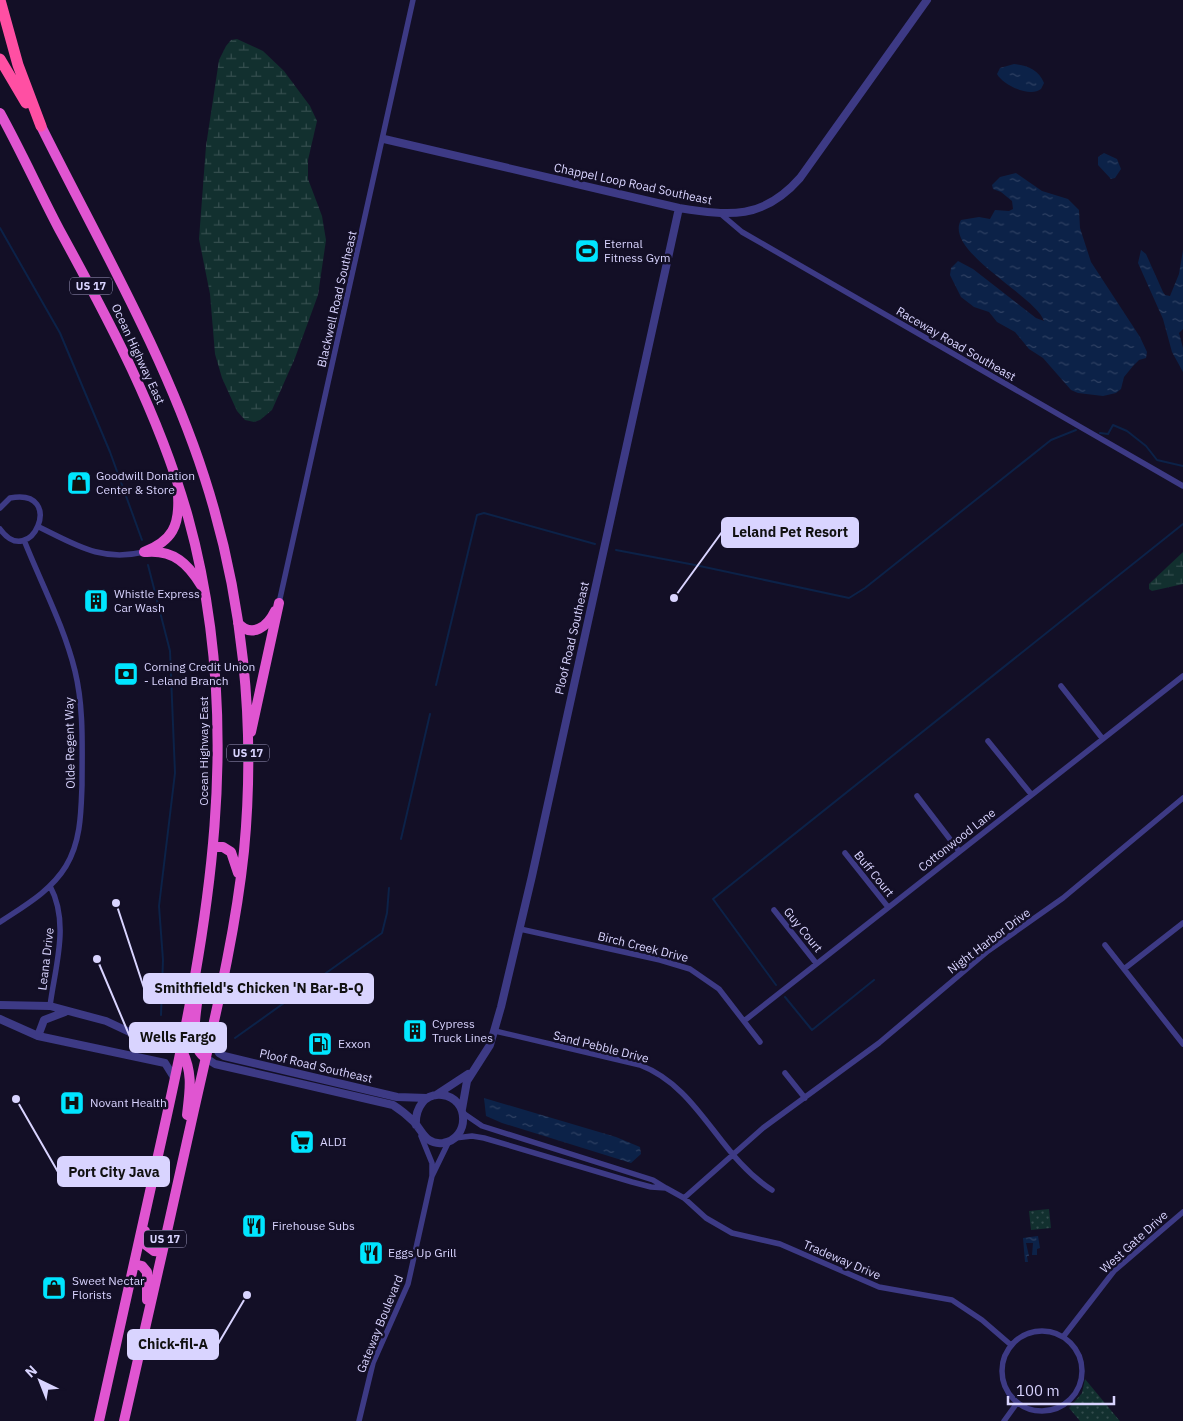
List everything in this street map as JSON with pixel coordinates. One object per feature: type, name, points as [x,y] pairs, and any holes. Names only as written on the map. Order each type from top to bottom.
[{"type":"highway","points":[[0,0],[18,65],[41,126]]},
{"type":"highway","name":"US 17","points":[[0,59],[41,126]]},
{"type":"highway","name":"Ocean Highway East","points":[[0,113],[118,339],[152,413],[177,482],[188,520],[204,591],[212,646],[219,737],[218,797],[214,847],[202,940],[182,1050],[99,1421]]},
{"type":"highway","name":"Ocean Highway East","points":[[41,126],[154,351],[182,412],[213,506],[238,623],[245,689],[248,751],[245,829],[239,883],[206,1058],[124,1421]]},
{"type":"highway","points":[[144,552],[163,544],[175,526],[178,503],[177,482]]},
{"type":"highway","points":[[144,552],[156,551],[177,557],[188,567],[204,591]]},
{"type":"highway","points":[[238,623],[248,631],[256,631],[269,622],[279,603]]},
{"type":"highway","points":[[248,751],[279,603]]},
{"type":"highway","points":[[214,847],[223,847],[234,855],[239,883]]},
{"type":"highway","points":[[202,940],[195,1040],[197,1050],[206,1058]]},
{"type":"highway","points":[[182,1050],[188,1062],[191,1078],[182,1163]]},
{"type":"highway","points":[[147,1207],[146,1245],[154,1251],[162,1252]]},
{"type":"highway","points":[[134,1264],[142,1266],[147,1272],[145,1328]]},
{"type":"street","name":"Blackwell Road Southeast","points":[[279,603],[384,139],[413,0]]},
{"type":"street","name":"Chappel Loop Road Southeast","points":[[384,139],[679,208],[722,215],[752,211],[768,206],[790,191],[928,0]]},
{"type":"street","name":"Ploof Road Southeast","points":[[462,1111],[467,1081],[490,1045],[495,1031],[520,929],[679,208]]},
{"type":"street","name":"Raceway Road Southeast","points":[[722,215],[742,232],[1183,486]]},
{"type":"street","points":[[0,508],[10,498],[26,497],[36,505],[40,512],[39,527],[31,537],[24,540],[10,538],[0,529]]},
{"type":"street","points":[[39,527],[81,547],[101,554],[122,556],[144,552]]},
{"type":"street","name":"Olde Regent Way","points":[[0,922],[50,886],[70,859],[80,826],[82,766],[81,703],[75,670],[67,644],[24,540]]},
{"type":"street","name":"Cottonwood Lane","points":[[744,1021],[1183,676]]},
{"type":"street","points":[[1061,686],[1102,738]]},
{"type":"street","points":[[988,741],[1031,794]]},
{"type":"street","points":[[916,796],[959,851]]},
{"type":"street","name":"Night Harbor Drive","points":[[684,1198],[731,1155],[879,1043],[988,951],[1063,898],[1183,798]]},
{"type":"street","name":"Buff Court","points":[[845,853],[888,907]]},
{"type":"street","name":"Leana Drive","points":[[50,886],[59,905],[61,924],[50,1006]]},
{"type":"street","name":"Guy Court","points":[[774,910],[816,963]]},
{"type":"street","points":[[1124,969],[1183,923]]},
{"type":"street","name":"Birch Creek Drive","points":[[520,929],[660,960],[690,969],[719,989],[760,1042]]},
{"type":"street","points":[[1105,944],[1183,1044]]},
{"type":"street","points":[[0,1005],[50,1006],[106,1021],[138,1036],[166,1042],[182,1050]]},
{"type":"street","points":[[38,1036],[39,1028],[44,1020],[67,1012]]},
{"type":"street","points":[[0,1019],[38,1036],[165,1062],[175,1079]]},
{"type":"street","name":"Sand Pebble Drive","points":[[495,1031],[640,1065],[655,1071],[683,1093],[731,1155],[748,1173],[772,1190]]},
{"type":"street","name":"Ploof Road Southeast","points":[[210,1038],[219,1053],[224,1056],[397,1096],[431,1097],[464,1078],[475,1068]]},
{"type":"street","name":"Ploof Road Southeast","points":[[206,1058],[216,1064],[387,1103],[402,1111],[417,1128]]},
{"type":"street","points":[[785,1073],[805,1098]]},
{"type":"street","points":[[431,1097],[451,1097],[462,1111],[462,1128],[451,1140],[432,1176],[432,1163],[428,1148],[417,1128],[417,1110],[431,1097]]},
{"type":"street","name":"Tradeway Drive","points":[[462,1111],[482,1126],[653,1180],[684,1198],[706,1218],[732,1233],[780,1244],[879,1287],[952,1300],[982,1320],[1011,1345]]},
{"type":"street","points":[[417,1128],[429,1141],[442,1143],[451,1140]]},
{"type":"street","name":"Tradeway Drive","points":[[451,1140],[472,1136],[484,1138],[632,1182],[651,1187],[666,1188]]},
{"type":"street","name":"Gateway Boulevard","points":[[359,1421],[373,1363],[408,1284],[432,1176]]},
{"type":"street","name":"West Gate Drive","points":[[1063,1337],[1114,1271],[1183,1212]]},
{"type":"street","points":[[1047,1332],[1063,1337],[1073,1346],[1081,1364],[1080,1384],[1074,1396],[1064,1405],[1051,1411],[1037,1411],[1017,1403],[1007,1391],[1002,1380],[1003,1362],[1011,1345],[1030,1333],[1047,1332]]},
{"type":"street","points":[[1004,1421],[1017,1403]]},
{"type":"green space","points":[[237,39],[263,51],[284,71],[310,106],[317,121],[308,160],[308,179],[322,216],[326,240],[318,295],[295,358],[272,410],[260,420],[254,422],[245,420],[237,411],[222,378],[215,354],[210,294],[199,239],[206,146],[219,60],[231,40]]},
{"type":"green space","points":[[1183,552],[1183,584],[1152,591],[1149,589],[1149,584]]},
{"type":"green space","points":[[1049,1209],[1051,1228],[1031,1230],[1029,1211]]},
{"type":"green space","points":[[1085,1379],[1120,1421],[1080,1421],[1069,1408],[1082,1393]]},
{"type":"water","points":[[1014,64],[1028,67],[1036,72],[1044,83],[1041,89],[1030,92],[1024,91],[1011,86],[1000,78],[997,74],[1000,68]]},
{"type":"water","points":[[1104,153],[1117,159],[1121,169],[1115,178],[1111,179],[1098,165],[1098,157]]},
{"type":"water","points":[[1016,173],[1042,191],[1068,199],[1079,210],[1080,228],[1091,262],[1140,337],[1147,352],[1146,358],[1139,360],[1124,377],[1121,389],[1116,393],[1103,396],[1078,393],[1071,390],[1043,358],[1029,349],[1015,332],[997,322],[989,312],[974,307],[961,297],[950,275],[951,268],[958,261],[973,269],[1036,318],[1044,321],[1025,299],[977,259],[965,245],[959,232],[961,220],[979,217],[990,219],[995,210],[1009,211],[1013,209],[1012,201],[1001,192],[993,189],[992,185],[1000,177]]},
{"type":"water","points":[[1141,250],[1146,254],[1163,292],[1165,295],[1170,296],[1179,274],[1183,250],[1183,329],[1179,333],[1183,348],[1183,372],[1172,352],[1163,319],[1138,263]]},
{"type":"water","points":[[484,1098],[616,1137],[640,1147],[641,1154],[631,1163],[502,1123],[486,1116]]},
{"type":"water","points":[[1038,1236],[1040,1248],[1037,1249],[1037,1255],[1032,1255],[1033,1243],[1026,1243],[1029,1256],[1027,1256],[1028,1262],[1025,1262],[1023,1238]]},
{"type":"waterway","points":[[0,228],[60,333],[110,452],[142,540]]},
{"type":"waterway","points":[[1100,433],[1108,434],[1113,425],[1127,431],[1146,446],[1157,460],[1183,466]]},
{"type":"waterway","points":[[616,550],[849,598],[865,588],[1051,440],[1076,430]]},
{"type":"waterway","points":[[436,685],[477,515],[484,513],[595,544]]},
{"type":"waterway","points":[[776,985],[713,899],[1183,524]]},
{"type":"waterway","points":[[148,565],[170,651],[175,773],[159,906],[163,960],[161,1015]]},
{"type":"waterway","points":[[401,839],[430,714]]},
{"type":"waterway","points":[[235,1038],[382,933],[387,913],[389,888]]},
{"type":"waterway","points":[[785,997],[812,1030],[874,980]]},
{"type":"place","name":"Eternal Fitness Gym","points":[[587,251]]},
{"type":"place","name":"Goodwill Donation Center & Store","points":[[79,483]]},
{"type":"place","name":"Leland Pet Resort","points":[[674,598]]},
{"type":"place","name":"Whistle Express Car Wash","points":[[96,601]]},
{"type":"place","name":"Corning Credit Union - Leland Branch","points":[[126,674]]},
{"type":"place","name":"Smithfield's Chicken 'N Bar-B-Q","points":[[116,903]]},
{"type":"place","name":"Wells Fargo","points":[[97,959]]},
{"type":"place","name":"Cypress Truck Lines","points":[[415,1031]]},
{"type":"place","name":"Exxon","points":[[320,1044]]},
{"type":"place","name":"Port City Java","points":[[16,1099]]},
{"type":"place","name":"Novant Health","points":[[72,1103]]},
{"type":"place","name":"ALDI","points":[[302,1142]]},
{"type":"place","name":"Firehouse Subs","points":[[254,1226]]},
{"type":"place","name":"Eggs Up Grill","points":[[371,1253]]},
{"type":"place","name":"Sweet Nectar Florists","points":[[54,1288]]},
{"type":"place","name":"Chick-fil-A","points":[[247,1295]]}]
